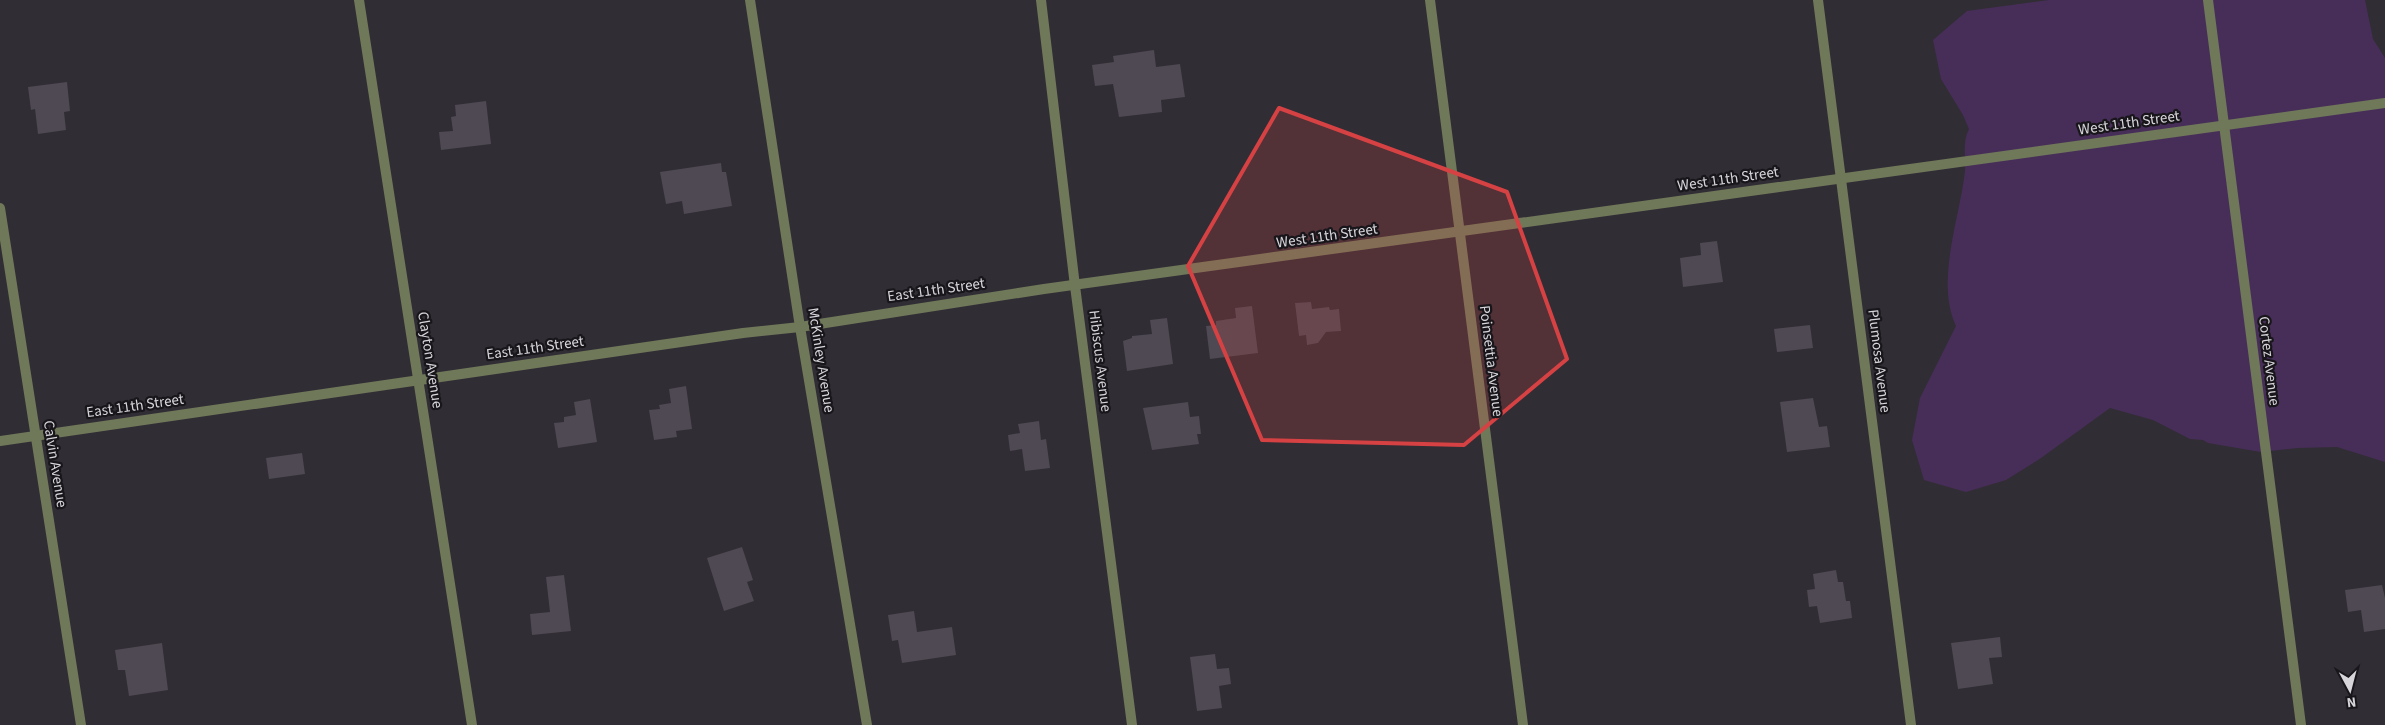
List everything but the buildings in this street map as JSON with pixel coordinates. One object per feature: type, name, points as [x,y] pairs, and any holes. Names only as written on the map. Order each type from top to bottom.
[{"type":"street","name":"Clayton Avenue","points":[[359,0],[472,725]]},
{"type":"street","name":"McKinley Avenue","points":[[750,0],[800,327],[867,725]]},
{"type":"street","name":"Hibiscus Avenue","points":[[1041,0],[1075,286],[1132,725]]},
{"type":"street","name":"Poinsettia Avenue","points":[[1430,0],[1523,725]]},
{"type":"street","name":"Plumosa Avenue","points":[[1818,0],[1911,725]]},
{"type":"street","name":"Cortez Avenue","points":[[2208,0],[2301,725]]},
{"type":"street","name":"West 11th Street","points":[[1075,286],[2385,103]]},
{"type":"street","name":"Calvin Avenue","points":[[0,208],[81,725]]},
{"type":"street","name":"East 11th Street","points":[[0,441],[1075,286]]},
{"type":"highlighted area","points":[[1279,108],[1507,192],[1567,359],[1464,445],[1262,440],[1188,266]]},
{"type":"shaded area","points":[[2049,0],[2365,0],[2373,39],[2385,58],[2385,462],[2337,447],[2297,448],[2261,452],[2208,443],[2203,440],[2190,439],[2153,420],[2110,408],[2041,458],[2006,480],[1966,492],[1924,480],[1912,440],[1920,398],[1956,326],[1950,308],[1948,270],[1965,171],[1965,144],[1969,129],[1963,115],[1941,79],[1933,40],[1967,11]]}]
